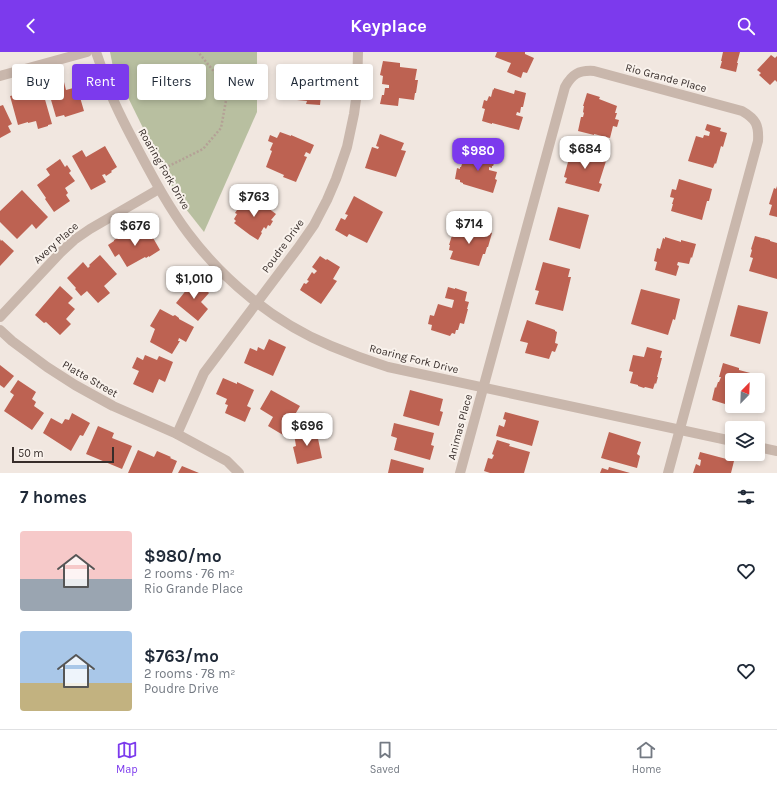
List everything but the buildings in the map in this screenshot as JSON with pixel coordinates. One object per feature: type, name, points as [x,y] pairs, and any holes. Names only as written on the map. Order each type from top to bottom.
[{"type":"street","points":[[0,76],[87,52]]},
{"type":"street","name":"Roaring Fork Drive","points":[[96,52],[108,87],[122,118],[159,189],[188,233],[232,281],[257,302],[300,331],[330,346],[388,367],[725,440]]},
{"type":"street","name":"Poudre Drive","points":[[177,434],[204,373],[298,248],[314,224],[327,200],[347,147],[354,114],[357,92],[358,52]]},
{"type":"street","name":"Rio Grande Place","points":[[483,388],[565,87],[570,79],[577,73],[585,70],[594,70],[742,111],[750,115],[756,122],[759,131],[758,141],[668,473]]},
{"type":"street","name":"Avery Place","points":[[0,316],[74,240],[90,229],[159,189]]},
{"type":"street","name":"Platte Street","points":[[0,330],[46,367],[75,385],[113,406],[177,434],[227,461],[239,473]]},
{"type":"street","name":"Animas Place","points":[[460,473],[483,388]]},
{"type":"street","points":[[765,448],[777,451]]},
{"type":"path","points":[[151,175],[203,149],[221,128],[227,95],[216,74],[198,52]]},
{"type":"green space","points":[[110,52],[257,52],[257,64],[214,64],[214,100],[257,100],[257,112],[204,232],[178,199],[129,99],[129,64],[112,64]]}]
